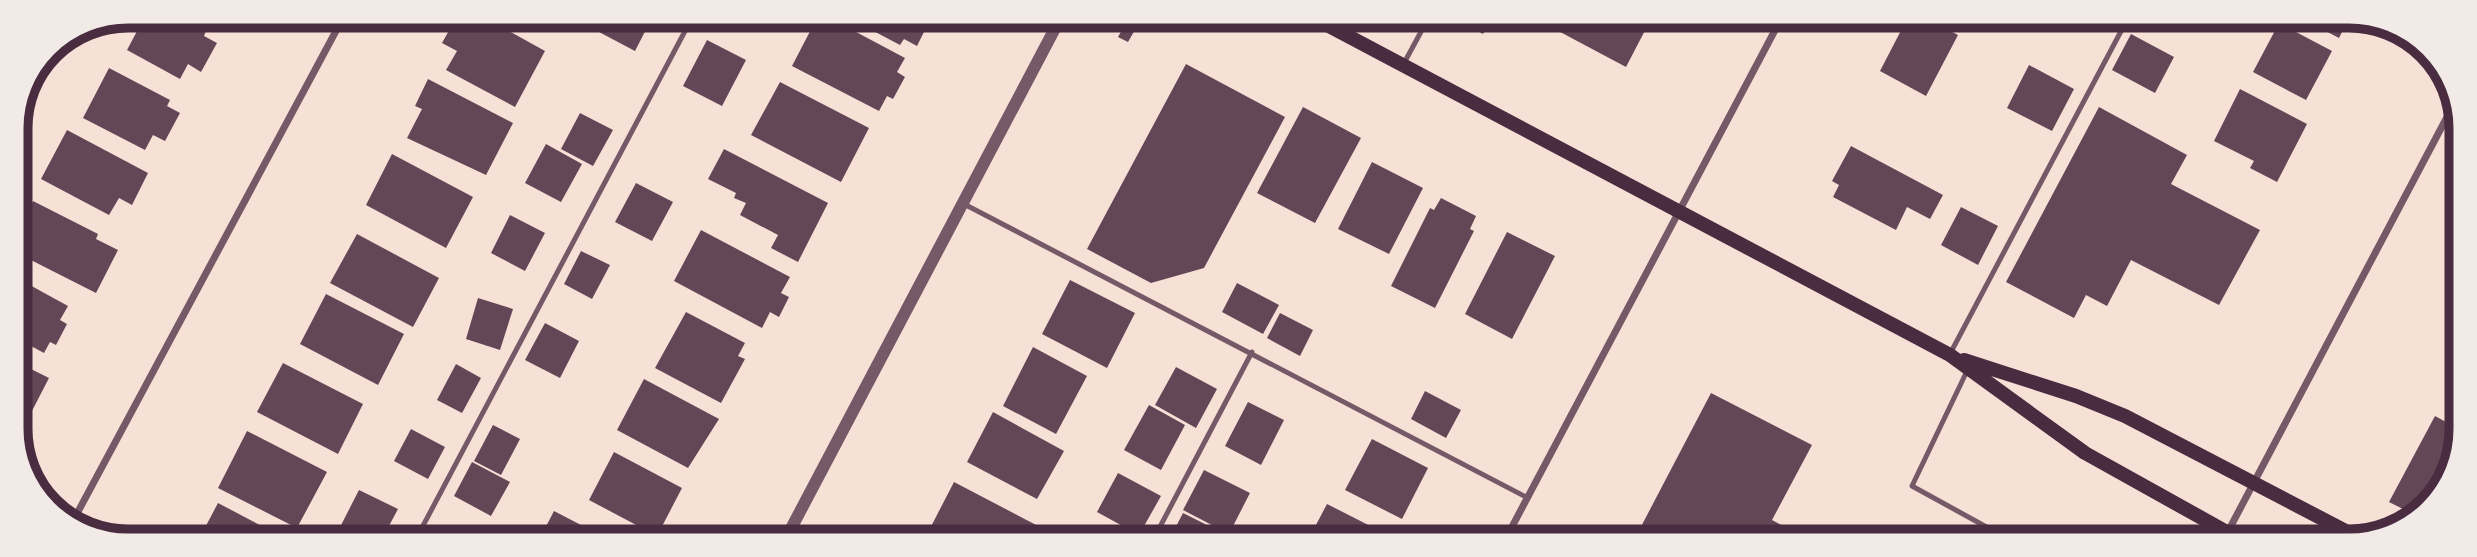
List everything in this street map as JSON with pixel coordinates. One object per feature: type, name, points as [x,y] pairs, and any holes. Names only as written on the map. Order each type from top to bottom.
[{"type":"main road","points":[[1333,28],[1950,355],[2085,453],[2212,529]]},
{"type":"main road","points":[[1950,355],[2096,404],[2145,425],[2342,529]]},
{"type":"street","points":[[77,514],[338,28]]},
{"type":"street","points":[[791,529],[1055,28]]},
{"type":"street","points":[[1511,529],[1776,28]]},
{"type":"street","points":[[2229,529],[2448,116]]},
{"type":"lane","points":[[421,529],[687,28]]},
{"type":"lane","points":[[1403,65],[1423,28]]},
{"type":"lane","points":[[1950,355],[2123,28]]},
{"type":"lane","points":[[962,203],[1528,498]]},
{"type":"lane","points":[[1159,529],[1252,352]]},
{"type":"lane","points":[[1968,368],[1912,486],[1990,529]]},
{"type":"building","points":[[139,28],[200,28],[206,31],[204,36],[217,43],[201,72],[188,64],[180,79],[127,50]]},
{"type":"building","points":[[450,28],[504,28],[545,51],[515,107],[446,70],[457,51],[442,43]]},
{"type":"building","points":[[601,28],[647,28],[635,51],[599,32]]},
{"type":"building","points":[[812,28],[849,28],[905,58],[897,72],[905,77],[893,99],[887,96],[879,111],[792,66]]},
{"type":"building","points":[[868,28],[926,28],[917,46],[904,39],[900,45]]},
{"type":"building","points":[[1123,28],[1136,28],[1128,42],[1118,37]]},
{"type":"building","points":[[1472,28],[1486,28],[1483,34]]},
{"type":"building","points":[[1553,28],[1646,28],[1626,67]]},
{"type":"building","points":[[1902,28],[1945,28],[1958,35],[1926,96],[1880,71]]},
{"type":"building","points":[[2276,28],[2288,28],[2332,51],[2306,100],[2253,72]]},
{"type":"building","points":[[2320,28],[2344,28],[2339,38]]},
{"type":"building","points":[[2131,34],[2174,57],[2155,93],[2112,70]]},
{"type":"building","points":[[707,40],[746,60],[722,106],[683,86]]},
{"type":"building","points":[[1186,64],[1285,117],[1204,268],[1151,283],[1087,249]]},
{"type":"building","points":[[2029,65],[2074,89],[2052,131],[2007,108]]},
{"type":"building","points":[[109,68],[170,100],[167,106],[180,113],[165,141],[153,135],[145,150],[83,118]]},
{"type":"building","points":[[428,79],[513,123],[486,175],[407,138],[422,109],[415,106]]},
{"type":"building","points":[[780,82],[869,128],[841,182],[751,135]]},
{"type":"building","points":[[2240,89],[2307,124],[2277,182],[2250,168],[2254,161],[2214,141]]},
{"type":"building","points":[[1303,107],[1361,138],[1315,223],[1257,193]]},
{"type":"building","points":[[2099,107],[2187,155],[2171,184],[2260,230],[2219,305],[2131,260],[2107,306],[2086,295],[2074,318],[2006,282]]},
{"type":"building","points":[[580,113],[613,130],[593,166],[561,149]]},
{"type":"building","points":[[67,130],[148,173],[132,205],[119,198],[109,215],[41,179]]},
{"type":"building","points":[[546,144],[582,164],[561,202],[525,183]]},
{"type":"building","points":[[1851,146],[1943,195],[1930,219],[1907,207],[1896,230],[1833,197],[1839,185],[1832,181]]},
{"type":"building","points":[[724,149],[828,203],[798,262],[771,248],[778,235],[740,215],[746,203],[734,198],[736,193],[708,179]]},
{"type":"building","points":[[392,154],[473,197],[446,248],[366,205]]},
{"type":"building","points":[[1372,162],[1423,188],[1389,254],[1338,229]]},
{"type":"building","points":[[636,183],[673,202],[652,241],[615,222]]},
{"type":"building","points":[[1441,198],[1476,216],[1470,229],[1474,231],[1435,308],[1391,286],[1430,208],[1434,210]]},
{"type":"building","points":[[33,201],[98,234],[96,239],[118,250],[96,293],[28,259],[28,211]]},
{"type":"building","points":[[1961,207],[1998,226],[1978,265],[1941,245]]},
{"type":"building","points":[[510,215],[545,233],[525,271],[491,253]]},
{"type":"building","points":[[701,230],[790,277],[781,293],[789,297],[779,317],[770,312],[762,328],[674,281]]},
{"type":"building","points":[[1507,232],[1555,256],[1512,339],[1465,314]]},
{"type":"building","points":[[357,234],[439,278],[413,327],[330,283]]},
{"type":"building","points":[[581,251],[610,265],[592,299],[564,284]]},
{"type":"building","points":[[1070,280],[1135,313],[1107,368],[1042,334]]},
{"type":"building","points":[[1237,283],[1279,305],[1263,334],[1222,312]]},
{"type":"building","points":[[28,284],[68,306],[60,320],[67,324],[56,345],[50,342],[44,353],[28,344]]},
{"type":"building","points":[[326,294],[404,334],[378,385],[300,344]]},
{"type":"building","points":[[478,298],[513,309],[500,350],[466,339]]},
{"type":"building","points":[[686,312],[745,343],[738,356],[745,359],[721,403],[655,368]]},
{"type":"building","points":[[1280,313],[1313,330],[1300,356],[1267,338]]},
{"type":"building","points":[[545,323],[579,341],[560,378],[525,360]]},
{"type":"building","points":[[1033,347],[1087,376],[1056,434],[1003,406]]},
{"type":"building","points":[[283,363],[363,404],[338,454],[257,412]]},
{"type":"building","points":[[456,364],[481,378],[462,413],[437,400]]},
{"type":"building","points":[[1176,367],[1217,389],[1196,428],[1155,405]]},
{"type":"building","points":[[28,368],[49,378],[28,419]]},
{"type":"building","points":[[644,379],[719,419],[688,468],[617,430]]},
{"type":"building","points":[[1425,391],[1461,410],[1446,438],[1411,419]]},
{"type":"building","points":[[1711,393],[1812,445],[1772,520],[1789,529],[1640,529]]},
{"type":"building","points":[[1248,402],[1284,420],[1261,465],[1225,446]]},
{"type":"building","points":[[1149,405],[1185,425],[1161,470],[1124,450]]},
{"type":"building","points":[[993,412],[1064,451],[1037,499],[967,462]]},
{"type":"building","points":[[2435,416],[2449,424],[2444,461],[2428,490],[2406,511],[2389,502]]},
{"type":"building","points":[[493,425],[520,439],[501,475],[474,461]]},
{"type":"building","points":[[411,429],[445,447],[428,479],[394,461]]},
{"type":"building","points":[[247,431],[327,472],[297,528],[218,488]]},
{"type":"building","points":[[1372,439],[1428,468],[1402,519],[1345,490]]},
{"type":"building","points":[[614,452],[682,488],[661,529],[644,529],[589,500]]},
{"type":"building","points":[[472,462],[510,482],[491,516],[454,496]]},
{"type":"building","points":[[1204,470],[1250,493],[1232,529],[1219,529],[1183,510]]},
{"type":"building","points":[[1118,473],[1161,496],[1142,529],[1128,529],[1097,512]]},
{"type":"building","points":[[954,482],[1042,528],[1042,529],[930,529]]},
{"type":"building","points":[[359,490],[398,509],[387,529],[339,529]]},
{"type":"building","points":[[218,503],[267,529],[204,529]]},
{"type":"building","points":[[1327,504],[1376,529],[1314,529]]},
{"type":"building","points":[[554,511],[589,529],[545,529]]},
{"type":"building","points":[[1183,513],[1209,526],[1208,529],[1175,529]]}]
